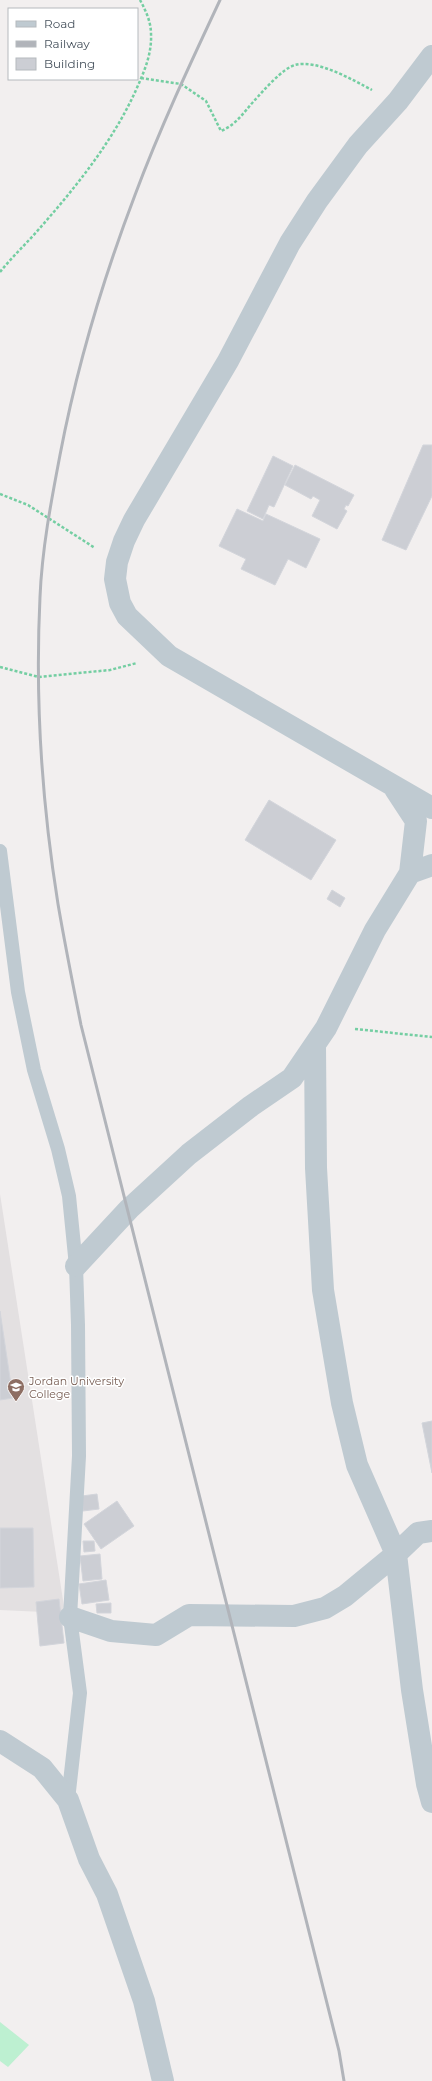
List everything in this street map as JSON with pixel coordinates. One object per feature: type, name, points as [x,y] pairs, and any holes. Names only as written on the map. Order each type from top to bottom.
[{"type":"street","points":[[432,56],[398,101],[358,144],[317,201],[290,243],[228,361],[134,520],[124,541],[117,562],[115,578],[120,603],[127,616],[169,656],[392,783],[432,808]]},
{"type":"street","points":[[76,1266],[128,1209],[189,1154],[251,1106],[292,1078],[315,1046],[326,1028],[375,930],[410,873],[416,821],[392,783]]},
{"type":"street","points":[[410,873],[432,865]]},
{"type":"street","points":[[315,1046],[316,1168],[323,1290],[342,1403],[357,1465],[396,1554],[412,1690],[427,1784],[432,1802]]},
{"type":"street","points":[[70,1617],[111,1631],[156,1635],[189,1615],[294,1616],[325,1608],[345,1596],[396,1554],[418,1533],[432,1531]]},
{"type":"street","points":[[0,1741],[42,1768],[68,1800],[89,1859],[107,1894],[144,2001],[163,2081]]},
{"type":"lane","points":[[0,850],[18,992],[34,1070],[58,1149],[69,1196],[76,1266],[79,1456],[70,1617],[80,1693],[68,1800]]},
{"type":"path","points":[[0,272],[39,229],[89,169],[114,130],[141,78],[151,49],[151,34],[147,13],[140,0]]},
{"type":"path","points":[[141,78],[181,84],[206,101],[221,131],[233,126],[261,93],[286,70],[296,65],[307,64],[318,66],[398,101]]},
{"type":"path","points":[[0,494],[28,505],[117,562]]},
{"type":"path","points":[[0,667],[39,676],[110,670],[169,656]]},
{"type":"path","points":[[326,1028],[394,1032],[432,1037]]},
{"type":"shaded area","name":"Jordan University College","points":[[0,1194],[65,1613],[0,1610]]},
{"type":"green space","points":[[0,2022],[29,2045],[8,2067],[0,2061]]},
{"type":"building","points":[[423,445],[432,445],[432,496],[406,550],[382,540]]},
{"type":"building","points":[[273,456],[293,466],[274,507],[269,505],[263,519],[247,511]]},
{"type":"building","points":[[295,465],[354,495],[348,506],[346,505],[344,509],[347,511],[337,529],[312,516],[320,500],[313,496],[311,499],[285,485]]},
{"type":"building","points":[[237,509],[263,521],[266,514],[320,539],[306,568],[288,559],[275,585],[241,569],[246,559],[219,546]]},
{"type":"building","points":[[269,800],[336,840],[311,880],[245,840]]},
{"type":"building","points":[[332,890],[345,898],[340,907],[327,899]]},
{"type":"building","points":[[0,1311],[13,1398],[0,1400]]},
{"type":"building","points":[[432,1421],[432,1473],[422,1423]]},
{"type":"building","points":[[97,1494],[99,1509],[83,1511],[82,1496]]},
{"type":"building","points":[[117,1501],[134,1526],[101,1549],[84,1524]]},
{"type":"building","points":[[0,1528],[33,1528],[34,1587],[0,1588]]},
{"type":"building","points":[[83,1541],[94,1541],[95,1551],[84,1552]]},
{"type":"building","points":[[100,1554],[102,1579],[83,1581],[80,1556]]},
{"type":"building","points":[[106,1580],[109,1600],[82,1604],[79,1584]]},
{"type":"building","points":[[59,1599],[64,1643],[40,1646],[36,1602]]},
{"type":"building","points":[[111,1603],[111,1613],[97,1613],[96,1604]]},
{"type":"railway","points":[[220,0],[165,121],[135,195],[112,259],[92,323],[74,389],[53,490],[43,561],[40,597],[38,674],[41,751],[52,866],[81,1025],[339,2051],[344,2081]]},
{"type":"place","name":"Jordan University College","points":[[16,1402]]}]
